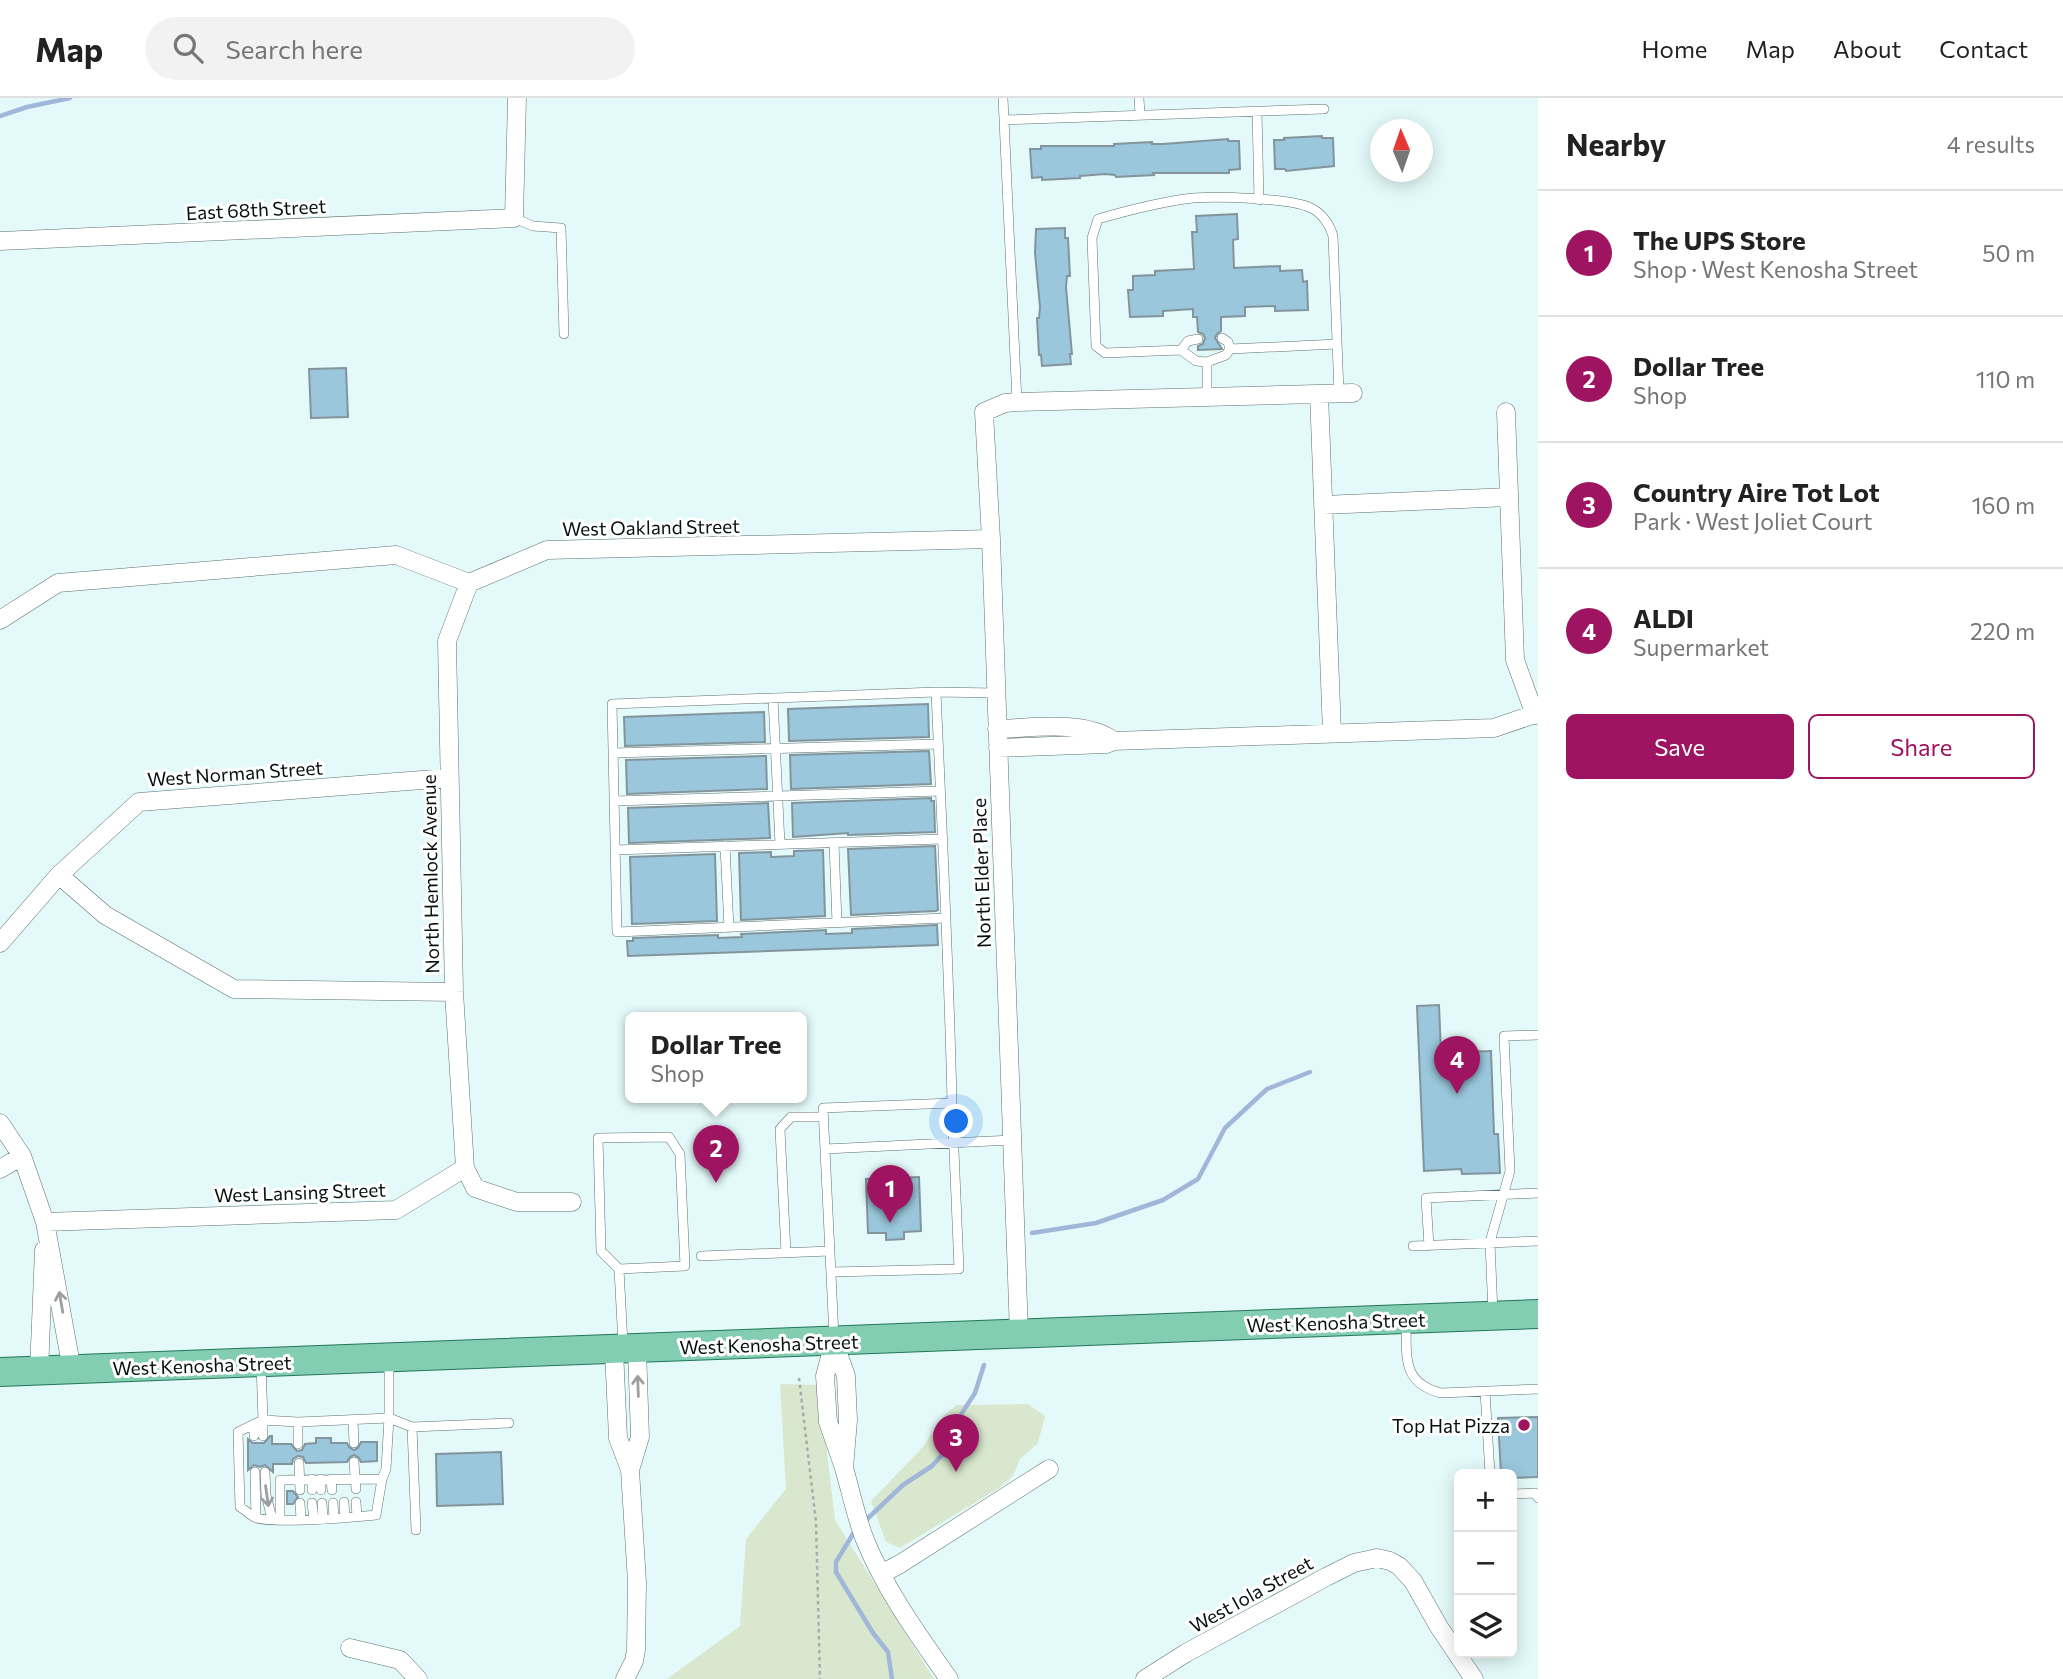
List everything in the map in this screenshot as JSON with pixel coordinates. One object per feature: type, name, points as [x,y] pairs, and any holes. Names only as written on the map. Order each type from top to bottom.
[{"type":"main road","name":"West Kenosha Street","points":[[0,1372],[1538,1314]]},
{"type":"street","points":[[514,218],[517,98]]},
{"type":"street","name":"East 68th Street","points":[[0,242],[514,218]]},
{"type":"street","points":[[1017,402],[1346,393]]},
{"type":"street","points":[[1319,394],[1332,733]]},
{"type":"street","name":"North Elder Place","points":[[1017,402],[1005,403],[984,412],[1018,1334]]},
{"type":"street","points":[[998,748],[1114,741],[1494,728],[1536,714],[1515,660],[1506,411]]},
{"type":"street","points":[[1323,505],[1509,497]]},
{"type":"street","name":"West Oakland Street","points":[[469,583],[547,550],[990,539]]},
{"type":"street","points":[[0,620],[58,583],[356,558],[397,555],[469,583]]},
{"type":"street","name":"North Hemlock Avenue","points":[[465,1168],[454,992],[447,641],[469,583]]},
{"type":"street","points":[[997,729],[1070,727],[1105,735],[1114,741]]},
{"type":"street","name":"West Norman Street","points":[[0,943],[59,875],[139,802],[449,778]]},
{"type":"street","points":[[59,875],[106,915],[234,989],[454,992]]},
{"type":"street","points":[[0,1123],[22,1156],[46,1222],[72,1370]]},
{"type":"street","points":[[0,1169],[22,1156]]},
{"type":"street","points":[[465,1168],[475,1188],[517,1202],[572,1202]]},
{"type":"street","name":"West Lansing Street","points":[[46,1222],[396,1210],[465,1168]]},
{"type":"street","points":[[39,1371],[46,1222]]},
{"type":"street","points":[[834,1342],[825,1376],[828,1422],[864,1539],[914,1630],[949,1679]]},
{"type":"street","points":[[625,1350],[639,1418],[640,1437],[630,1470]]},
{"type":"street","points":[[625,1350],[617,1419],[618,1438],[630,1470],[638,1620],[636,1650],[627,1676]]},
{"type":"street","points":[[881,1574],[1049,1469]]},
{"type":"street","name":"West Iola Street","points":[[1145,1679],[1326,1577],[1367,1559],[1383,1559],[1399,1566],[1413,1581],[1439,1627],[1474,1679]]},
{"type":"street","points":[[350,1648],[400,1660],[418,1679]]},
{"type":"lane","points":[[1003,98],[1017,402]]},
{"type":"lane","points":[[1139,98],[1140,115]]},
{"type":"lane","points":[[1277,98],[1278,110]]},
{"type":"lane","points":[[1004,120],[1324,109]]},
{"type":"lane","points":[[1257,111],[1259,200]]},
{"type":"lane","points":[[1198,338],[1188,341],[1181,350],[1118,354],[1105,352],[1096,346],[1093,238],[1098,219],[1137,208],[1195,198],[1259,200],[1304,205],[1314,209],[1331,226],[1334,236],[1337,344],[1346,393]]},
{"type":"lane","points":[[514,218],[533,226],[561,228],[564,334]]},
{"type":"lane","points":[[1181,350],[1196,361],[1207,362],[1226,355],[1230,349],[1228,342],[1222,338]]},
{"type":"lane","points":[[1230,349],[1337,344]]},
{"type":"lane","points":[[1207,362],[1207,396]]},
{"type":"lane","points":[[946,918],[617,932],[612,704],[936,692],[996,693]]},
{"type":"lane","points":[[831,1272],[960,1269],[936,692]]},
{"type":"lane","points":[[773,698],[780,844]]},
{"type":"lane","points":[[1043,728],[1044,746]]},
{"type":"lane","points":[[613,753],[938,744]]},
{"type":"lane","points":[[614,801],[940,791]]},
{"type":"lane","points":[[615,850],[942,839]]},
{"type":"lane","points":[[834,842],[837,923]]},
{"type":"lane","points":[[725,846],[729,928]]},
{"type":"lane","points":[[1493,1315],[1490,1242],[1510,1171],[1504,1036],[1538,1035]]},
{"type":"lane","points":[[834,1342],[822,1108],[952,1102]]},
{"type":"lane","points":[[786,1253],[780,1129],[791,1117],[823,1117]]},
{"type":"lane","points":[[619,1269],[685,1266],[680,1154],[669,1138],[598,1138],[601,1251],[619,1269],[625,1350]]},
{"type":"lane","points":[[825,1149],[1012,1140]]},
{"type":"lane","points":[[1429,1246],[1426,1198],[1538,1193]]},
{"type":"lane","points":[[1413,1246],[1538,1241]]},
{"type":"lane","points":[[701,1256],[830,1251]]},
{"type":"lane","points":[[1406,1319],[1410,1371],[1416,1382],[1427,1389],[1441,1393],[1538,1389]]},
{"type":"lane","points":[[389,1357],[389,1418],[386,1469],[376,1516],[256,1518],[240,1507],[238,1432],[259,1422],[389,1418],[412,1427],[509,1423]]},
{"type":"lane","points":[[259,1436],[261,1363]]},
{"type":"lane","points":[[1485,1391],[1490,1469]]},
{"type":"lane","points":[[617,1419],[639,1418]]},
{"type":"lane","points":[[353,1420],[354,1443]]},
{"type":"lane","points":[[298,1422],[298,1444]]},
{"type":"lane","points":[[412,1427],[416,1530]]},
{"type":"lane","points":[[354,1462],[356,1489]]},
{"type":"lane","points":[[299,1464],[300,1490]]},
{"type":"lane","points":[[255,1472],[256,1518]]},
{"type":"lane","points":[[265,1472],[266,1494],[276,1519]]},
{"type":"lane","points":[[321,1479],[332,1490]]},
{"type":"lane","points":[[317,1490],[321,1479]]},
{"type":"lane","points":[[344,1479],[344,1489]]},
{"type":"lane","points":[[276,1519],[280,1480],[382,1479]]},
{"type":"lane","points":[[1517,1494],[1535,1493],[1538,1498]]},
{"type":"lane","points":[[344,1502],[345,1518]]},
{"type":"lane","points":[[356,1502],[357,1517]]},
{"type":"lane","points":[[300,1503],[301,1519]]},
{"type":"lane","points":[[317,1503],[318,1519]]},
{"type":"lane","points":[[332,1503],[334,1518]]},
{"type":"path","points":[[799,1378],[816,1522],[820,1679]]},
{"type":"green space","points":[[780,1384],[819,1385],[835,1520],[934,1679],[667,1679],[740,1626],[746,1539],[786,1489]]},
{"type":"green space","points":[[1028,1404],[1045,1416],[1038,1443],[1020,1459],[1013,1476],[999,1488],[900,1548],[886,1542],[871,1501],[923,1447],[943,1416],[957,1405]]},
{"type":"building","points":[[1322,136],[1333,138],[1334,166],[1286,171],[1275,169],[1274,140]]},
{"type":"building","points":[[1228,139],[1239,141],[1240,169],[1229,170],[1229,173],[1153,173],[1154,175],[1116,177],[1105,174],[1042,180],[1042,177],[1032,178],[1030,149],[1041,149],[1041,146],[1114,146]]},
{"type":"building","points":[[1237,214],[1238,239],[1233,240],[1234,268],[1280,266],[1280,271],[1302,270],[1303,282],[1307,281],[1308,310],[1275,311],[1275,306],[1245,307],[1245,316],[1221,317],[1221,331],[1215,338],[1222,349],[1198,350],[1205,338],[1198,332],[1197,317],[1193,317],[1193,309],[1163,311],[1163,316],[1130,317],[1128,290],[1133,290],[1133,276],[1155,275],[1155,271],[1194,269],[1192,232],[1197,232],[1196,216]]},
{"type":"building","points":[[1065,228],[1070,276],[1067,276],[1066,287],[1071,364],[1042,366],[1037,318],[1040,307],[1035,253],[1036,229]]},
{"type":"building","points":[[346,368],[348,417],[311,418],[309,369]]},
{"type":"building","points":[[928,704],[929,737],[789,741],[788,709]]},
{"type":"building","points":[[764,712],[765,742],[625,746],[624,717]]},
{"type":"building","points":[[929,751],[931,784],[791,789],[790,755]]},
{"type":"building","points":[[766,756],[767,789],[627,794],[626,760]]},
{"type":"building","points":[[931,798],[931,801],[934,801],[935,832],[793,837],[792,803]]},
{"type":"building","points":[[768,803],[770,838],[629,843],[628,808]]},
{"type":"building","points":[[935,846],[938,910],[851,915],[848,849]]},
{"type":"building","points":[[823,850],[825,916],[741,920],[739,853],[771,852],[771,857],[794,856],[794,851]]},
{"type":"building","points":[[715,854],[717,921],[632,924],[630,857]]},
{"type":"building","points":[[937,925],[938,945],[628,956],[627,941],[633,941],[633,938],[718,935],[718,938],[742,937],[741,934],[826,930],[826,934],[852,933],[852,929]]},
{"type":"building","points":[[1439,1005],[1441,1053],[1491,1051],[1494,1134],[1498,1134],[1500,1173],[1462,1174],[1461,1169],[1424,1171],[1417,1006]]},
{"type":"building","points":[[919,1177],[921,1231],[904,1232],[904,1239],[886,1240],[886,1233],[868,1233],[866,1179]]},
{"type":"building","points":[[1538,1417],[1538,1477],[1517,1478],[1517,1469],[1501,1469],[1498,1418]]},
{"type":"building","points":[[270,1436],[272,1444],[291,1444],[297,1451],[302,1450],[305,1444],[316,1443],[316,1438],[331,1438],[331,1443],[347,1443],[354,1450],[361,1442],[377,1442],[377,1461],[361,1462],[354,1455],[347,1462],[306,1463],[303,1457],[298,1456],[293,1459],[292,1464],[273,1464],[273,1472],[265,1465],[254,1465],[248,1470],[248,1439],[253,1443],[264,1443]]},
{"type":"building","points":[[501,1452],[503,1504],[437,1506],[436,1454]]},
{"type":"building","points":[[287,1491],[293,1491],[298,1497],[293,1504],[287,1504]]},
{"type":"waterway","points":[[0,116],[70,98]]},
{"type":"waterway","points":[[1032,1233],[1096,1223],[1163,1200],[1198,1179],[1225,1128],[1267,1089],[1310,1072]]},
{"type":"waterway","points":[[865,1521],[903,1485],[932,1466],[948,1448],[960,1416],[975,1393],[984,1365]]},
{"type":"waterway","points":[[856,1529],[836,1562],[836,1572],[873,1633],[888,1652],[892,1679]]},
{"type":"place","name":"ALDI","points":[[1457,1094]]},
{"type":"place","name":"Dollar Tree","points":[[716,1183]]},
{"type":"place","name":"The UPS Store","points":[[890,1223]]},
{"type":"place","name":"Top Hat Pizza","points":[[1524,1425]]},
{"type":"place","name":"Country Aire Tot Lot","points":[[956,1472]]}]
